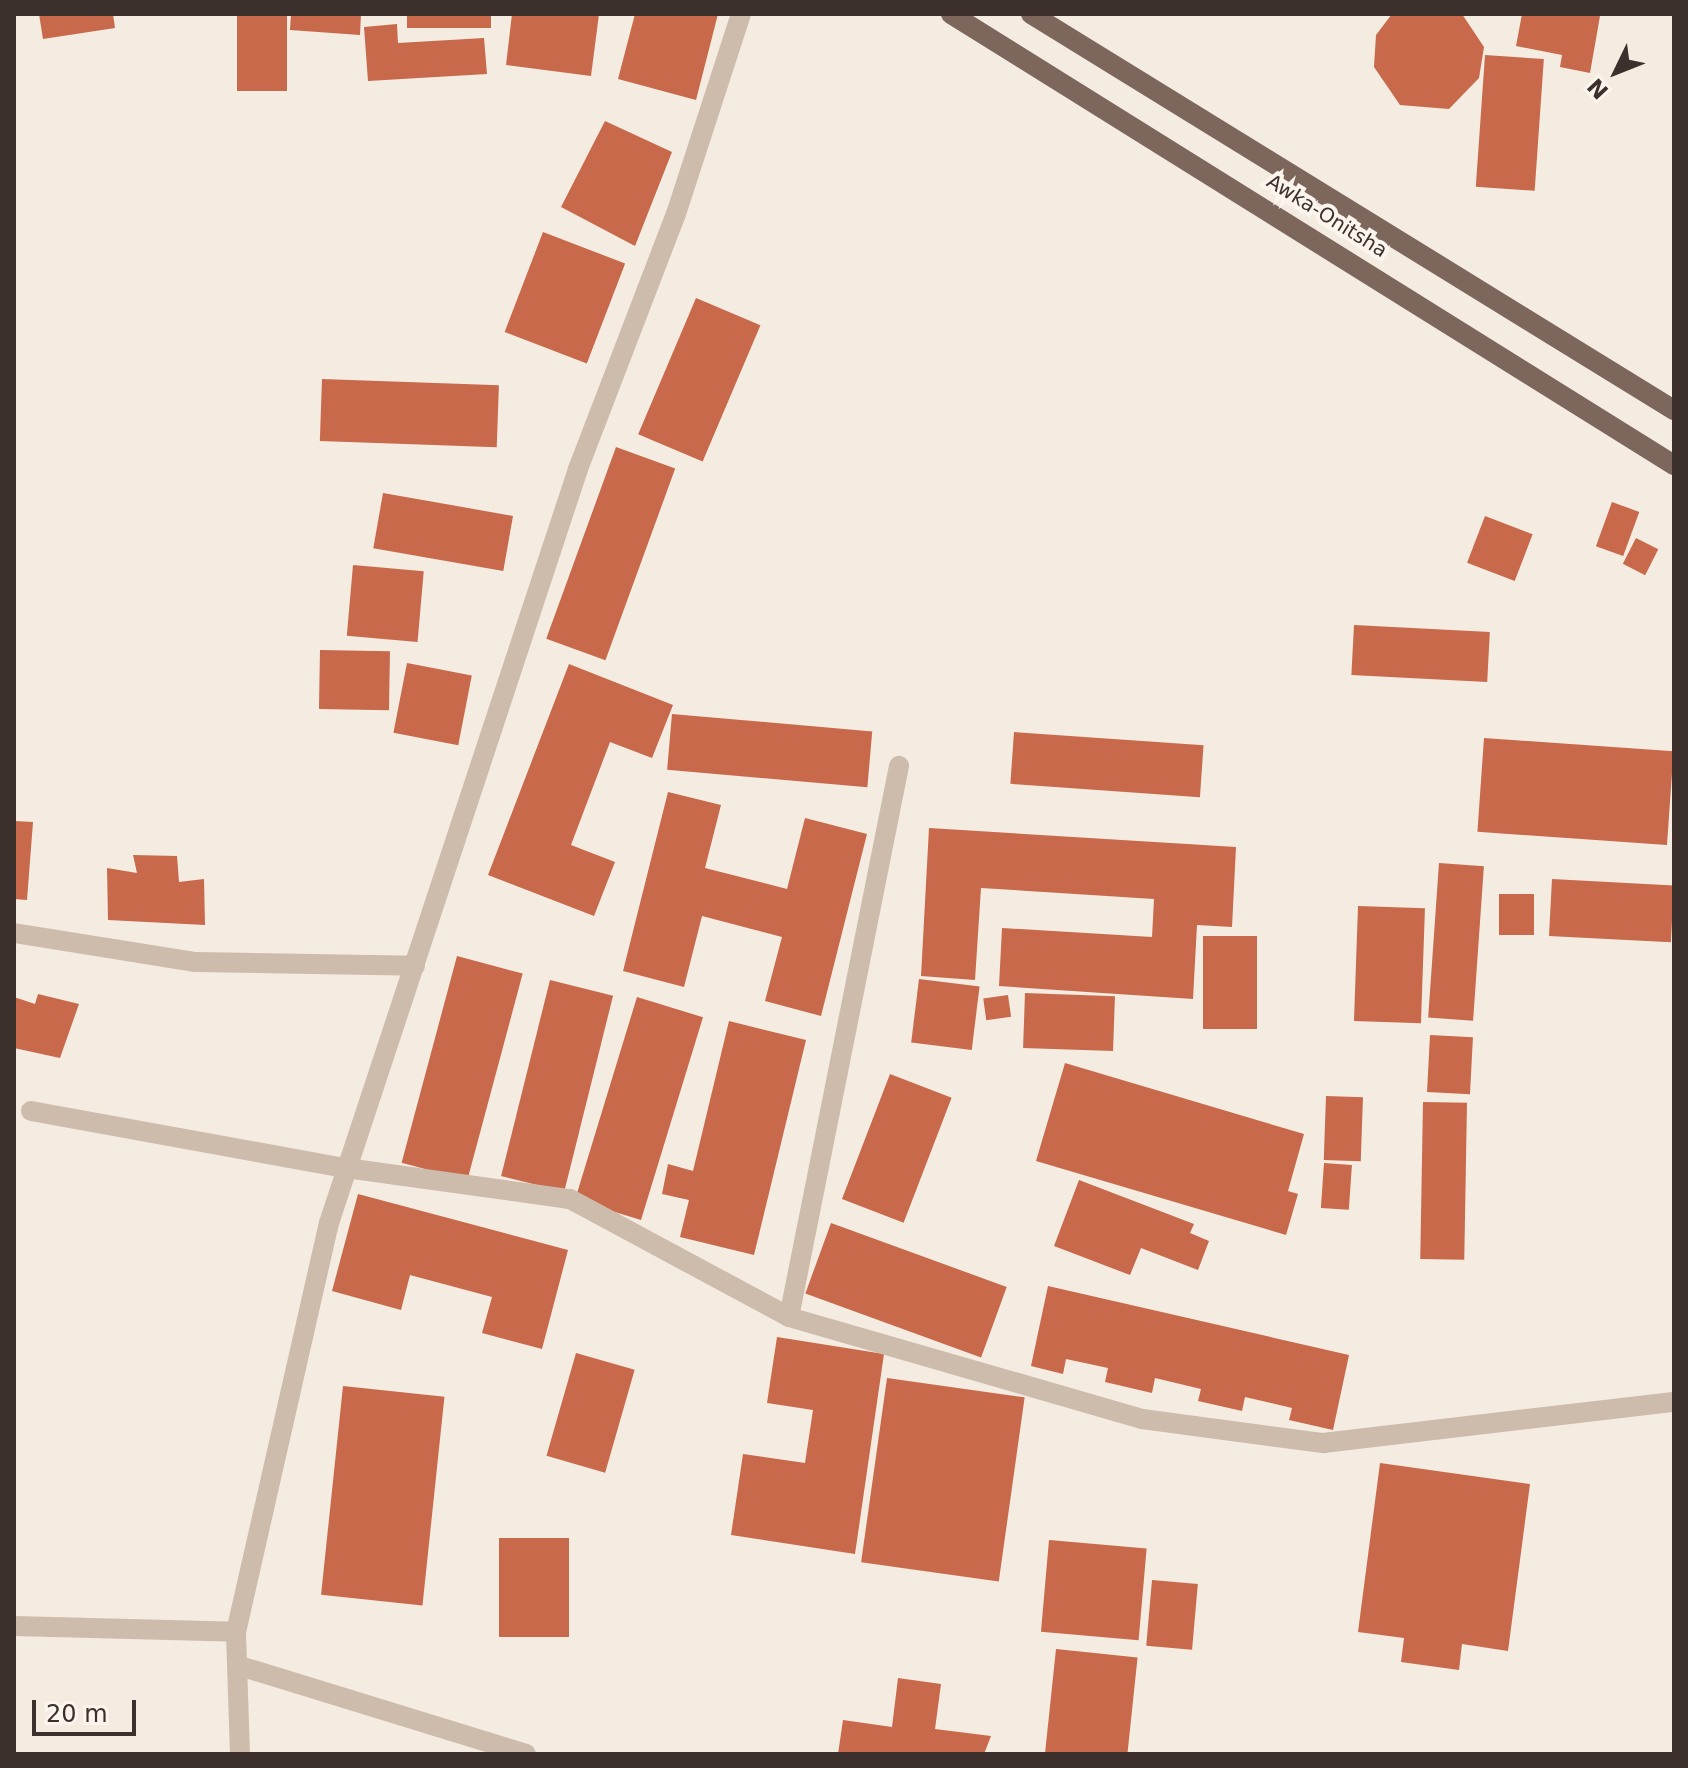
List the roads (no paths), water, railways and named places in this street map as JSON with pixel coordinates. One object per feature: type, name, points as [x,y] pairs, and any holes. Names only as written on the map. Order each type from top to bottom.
[{"type":"main road","name":"Awka-Onitsha","points":[[951,14],[1674,465]]},
{"type":"main road","name":"Awka-Onitsha","points":[[1031,14],[1674,410]]},
{"type":"street","points":[[240,1754],[240,1666],[236,1632],[299,1338],[346,1168],[578,469],[676,214],[741,14]]},
{"type":"street","points":[[789,1317],[899,766]]},
{"type":"street","points":[[14,933],[196,962],[415,966]]},
{"type":"street","points":[[31,1111],[346,1168],[570,1199],[789,1317],[1142,1419],[1323,1443],[1674,1402]]},
{"type":"street","points":[[14,1626],[236,1632]]},
{"type":"street","points":[[240,1666],[526,1754]]}]
